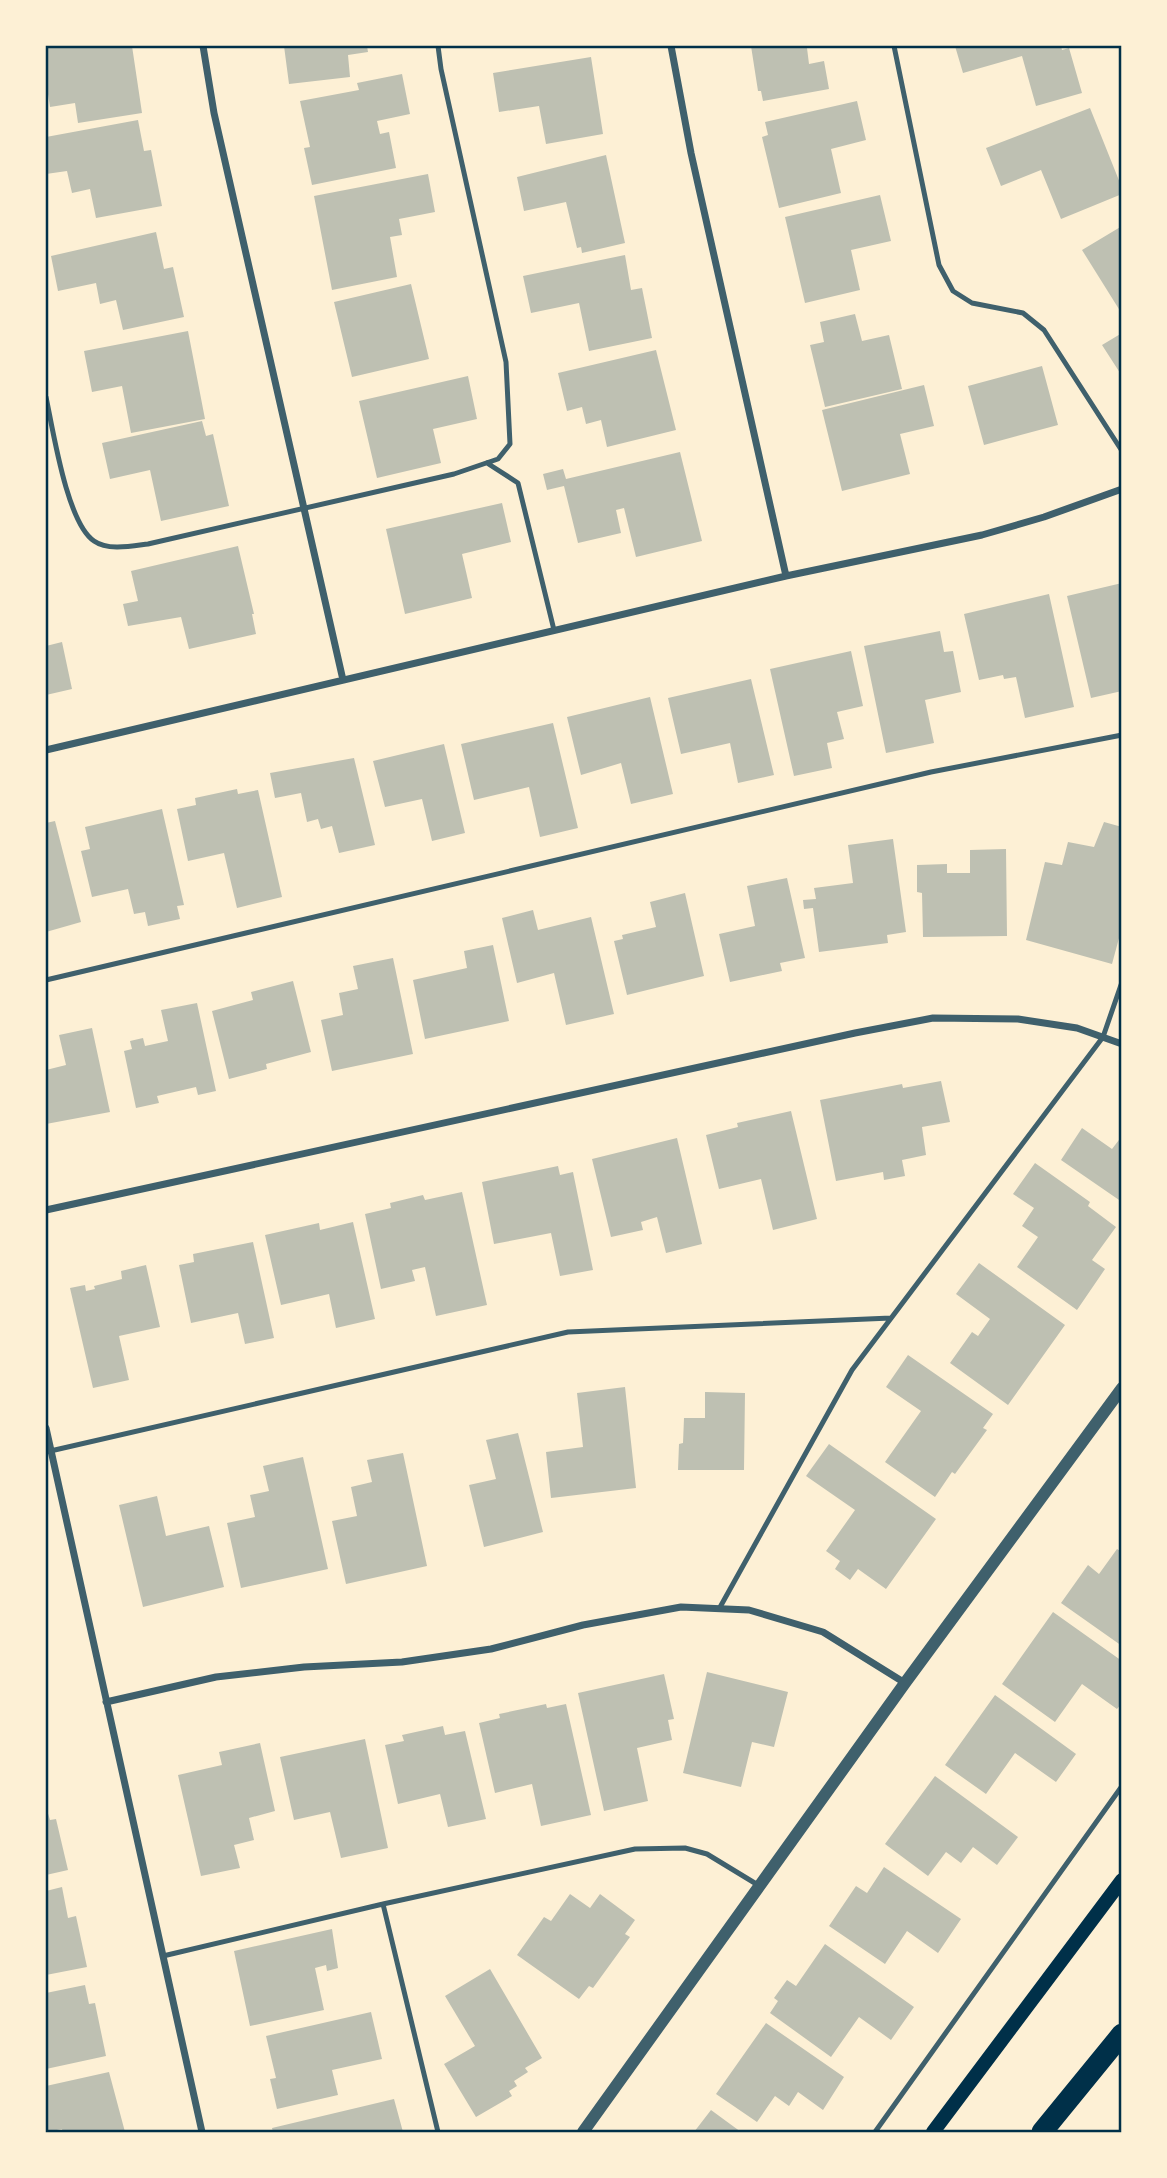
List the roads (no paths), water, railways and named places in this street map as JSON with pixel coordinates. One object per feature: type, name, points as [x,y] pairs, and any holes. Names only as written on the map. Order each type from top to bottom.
[{"type":"highway","points":[[1042,2133],[1122,2034]]},
{"type":"main road","points":[[933,2133],[1122,1880]]},
{"type":"street","points":[[203,46],[214,113],[342,680]]},
{"type":"street","points":[[671,46],[691,153],[786,576]]},
{"type":"street","points":[[46,750],[786,576],[982,535],[1044,517],[1122,489]]},
{"type":"street","points":[[46,1210],[933,1018],[1017,1019],[1077,1028],[1122,1044]]},
{"type":"street","points":[[583,2133],[905,1683],[1122,1388]]},
{"type":"street","points":[[46,1428],[48,1451],[202,2133]]},
{"type":"street","points":[[106,1702],[216,1677],[304,1667],[402,1662],[491,1649],[583,1625],[681,1607],[749,1610],[823,1632],[905,1683]]},
{"type":"lane","points":[[46,397],[63,474],[78,522],[95,542],[122,547],[148,544],[454,474],[498,459],[510,444],[506,362],[438,46]]},
{"type":"lane","points":[[894,46],[939,265],[953,291],[972,303],[1023,313],[1044,330],[1122,451]]},
{"type":"lane","points":[[486,463],[518,483],[554,630]]},
{"type":"lane","points":[[46,980],[931,772],[1122,735]]},
{"type":"lane","points":[[719,1609],[852,1370],[1103,1037],[1122,982]]},
{"type":"lane","points":[[48,1451],[568,1332],[891,1318]]},
{"type":"lane","points":[[874,2133],[1122,1786]]},
{"type":"lane","points":[[161,1957],[383,1903],[635,1849],[685,1848],[707,1854],[761,1886]]},
{"type":"lane","points":[[383,1903],[438,2133]]}]
